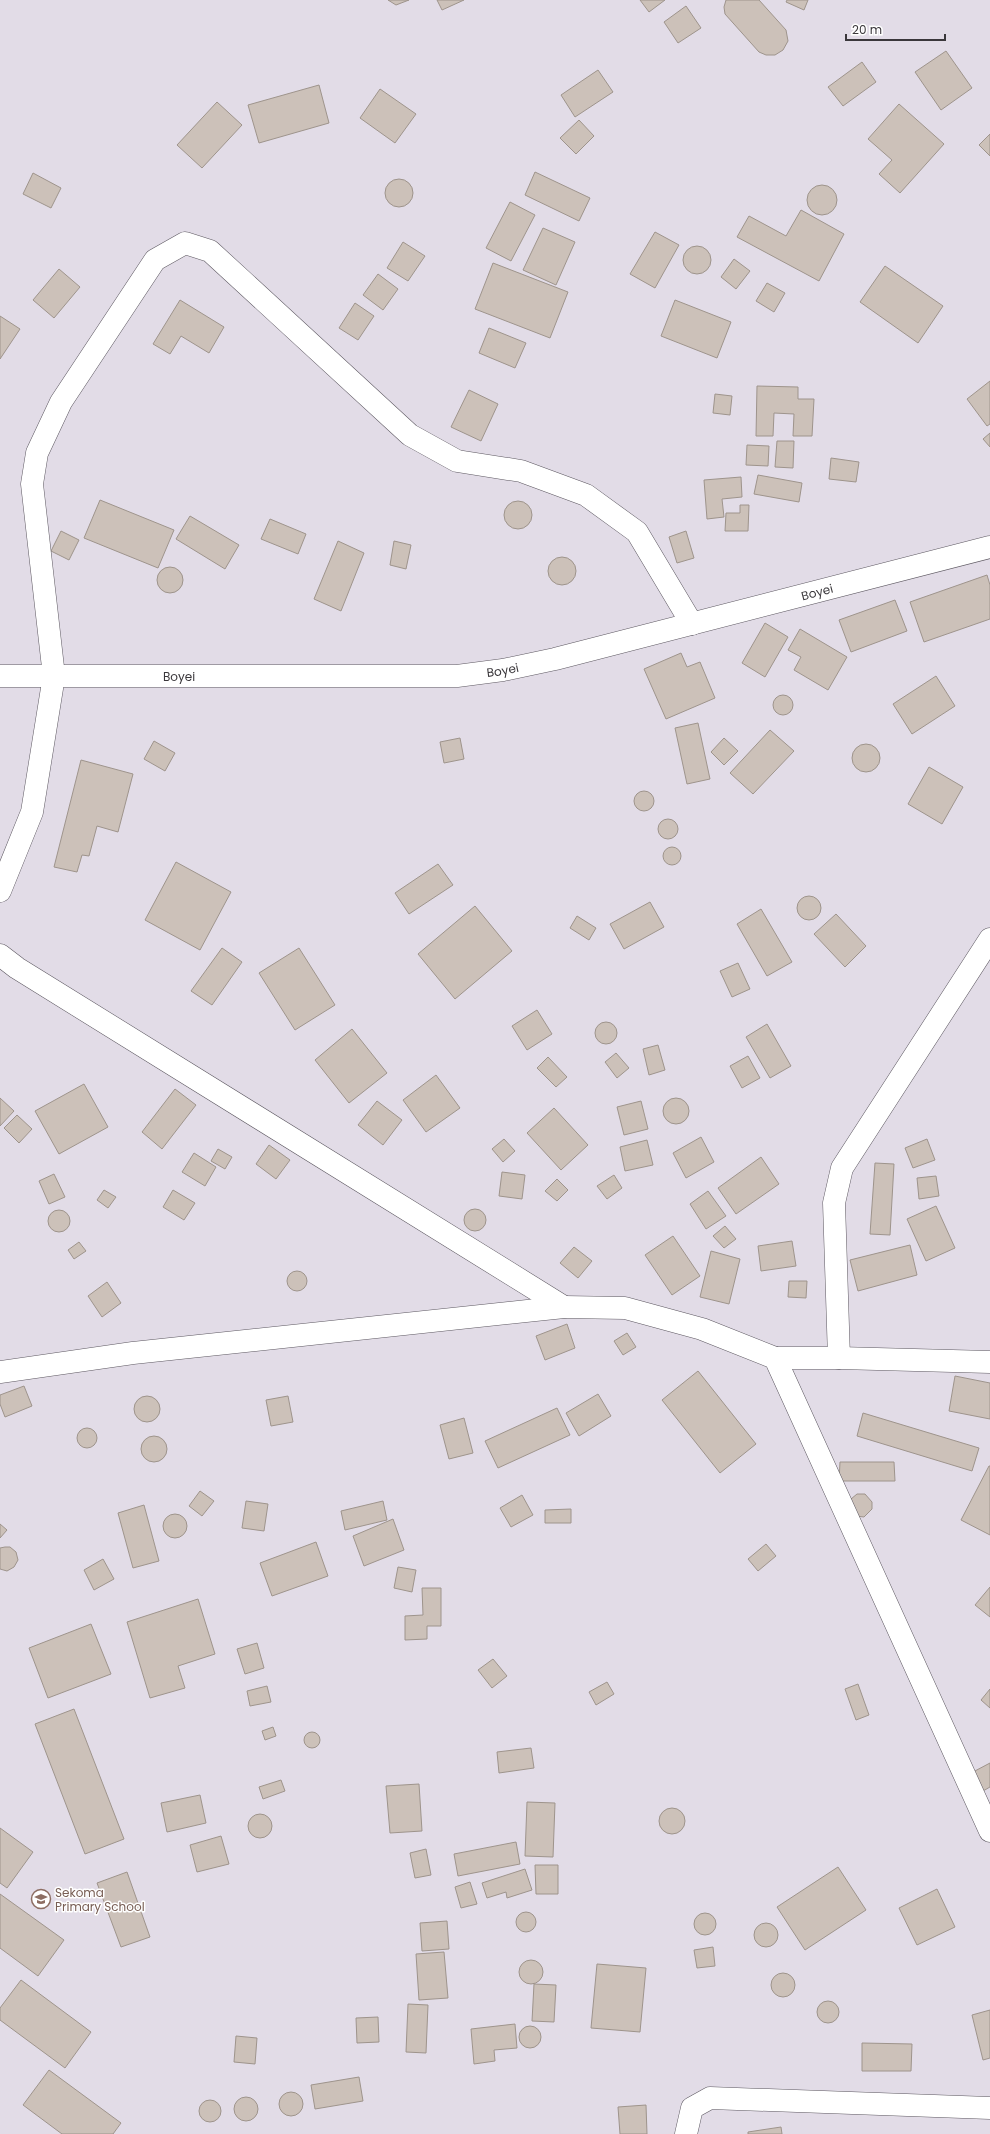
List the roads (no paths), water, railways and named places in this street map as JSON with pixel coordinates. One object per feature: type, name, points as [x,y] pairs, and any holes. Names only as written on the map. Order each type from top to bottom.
[{"type":"street","points":[[0,891],[32,812],[54,676],[32,484],[37,453],[61,402],[155,260],[185,243],[210,251],[410,434],[457,461],[521,472],[586,495],[637,532],[692,624]]},
{"type":"street","name":"Boyei","points":[[0,676],[457,676],[503,670],[555,659],[990,548]]},
{"type":"street","points":[[839,1358],[834,1203],[842,1168],[990,939]]},
{"type":"street","points":[[0,955],[17,968],[564,1307]]},
{"type":"street","points":[[0,1372],[133,1353],[564,1307],[625,1308],[702,1328],[774,1358],[839,1358],[990,1362]]},
{"type":"street","points":[[774,1358],[990,1831]]},
{"type":"street","points":[[686,2134],[692,2108],[710,2098],[990,2108]]},
{"type":"place","name":"Sekoma Primary School","points":[[41,1899]]}]
